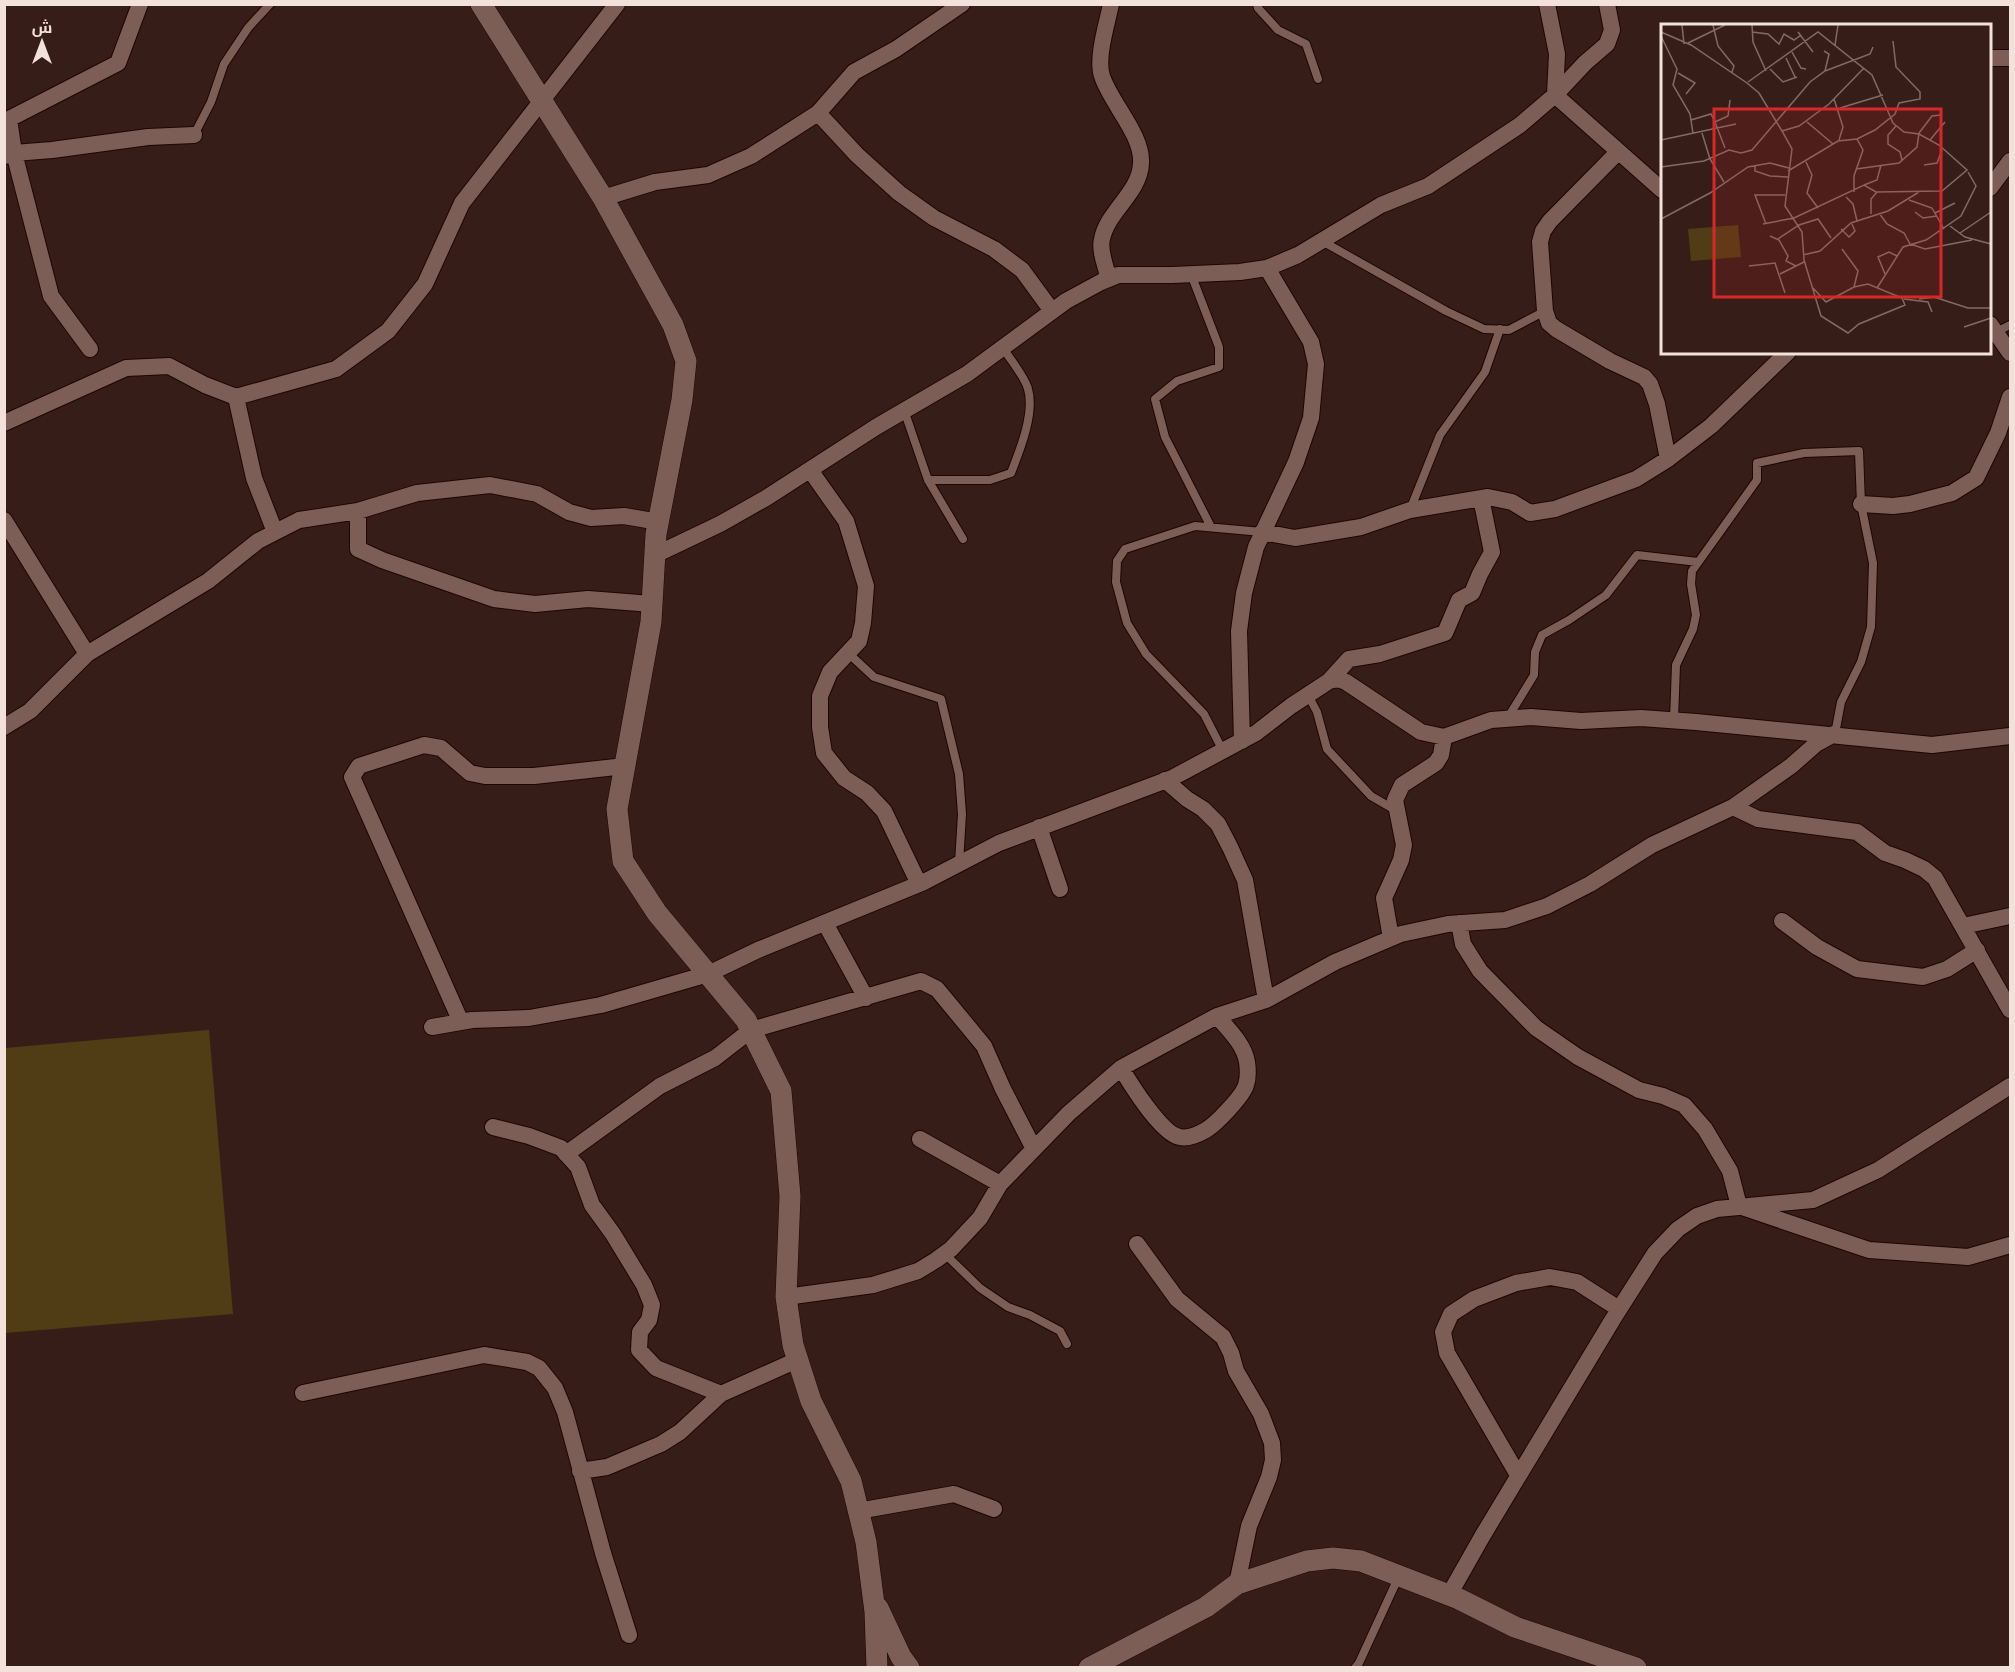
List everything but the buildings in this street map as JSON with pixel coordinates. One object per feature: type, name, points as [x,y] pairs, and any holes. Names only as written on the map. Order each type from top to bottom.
[{"type":"street","points":[[90,349],[51,296],[9,155],[7,115],[118,63],[140,4]]},
{"type":"street","points":[[481,4],[603,198],[673,325],[686,361],[682,400],[659,522],[651,622],[618,809],[623,861],[657,913],[746,1020],[781,1091],[790,1196],[786,1297],[793,1345],[811,1401],[851,1481],[866,1542],[873,1596],[877,1668]]},
{"type":"street","points":[[4,423],[126,368],[170,366],[205,385],[236,397],[336,369],[388,332],[425,284],[462,203],[618,4]]},
{"type":"street","points":[[603,198],[655,182],[708,175],[751,156],[818,113],[854,72],[896,49],[962,4]]},
{"type":"street","points":[[1109,279],[1101,241],[1107,225],[1137,181],[1142,162],[1135,137],[1102,77],[1100,61],[1112,4]]},
{"type":"street","points":[[1547,4],[1557,54],[1555,95]]},
{"type":"street","points":[[655,555],[729,519],[810,470],[904,410],[967,374],[1052,311],[1109,279],[1118,275],[1240,272],[1267,268],[1298,255],[1381,205],[1428,186],[1520,125],[1555,95],[1585,63],[1607,44],[1612,30],[1607,4]]},
{"type":"street","points":[[1991,58],[2010,58]]},
{"type":"street","points":[[1555,95],[1661,189]]},
{"type":"street","points":[[818,113],[857,155],[899,193],[934,218],[994,249],[1022,270],[1052,311]]},
{"type":"street","points":[[9,155],[148,136],[194,135]]},
{"type":"street","points":[[1618,152],[1550,221],[1543,231],[1540,242],[1545,311],[1549,323],[1556,329],[1610,361],[1644,377],[1650,384],[1657,404],[1668,459]]},
{"type":"street","points":[[1991,185],[2010,161]]},
{"type":"street","points":[[1242,741],[1239,631],[1250,565],[1262,532],[1292,471],[1311,418],[1316,364],[1311,342],[1267,268]]},
{"type":"street","points":[[1999,327],[2010,353]]},
{"type":"street","points":[[1262,532],[1295,538],[1360,527],[1410,510],[1488,497],[1512,502],[1530,513],[1555,509],[1636,479],[1668,459],[1711,426],[1786,354]]},
{"type":"street","points":[[236,397],[254,478],[275,532]]},
{"type":"street","points":[[1861,504],[1893,506],[1910,504],[1952,493],[1976,478],[1998,433],[2010,397]]},
{"type":"street","points":[[810,470],[846,522],[866,586],[859,641],[830,672],[820,696],[820,727],[824,753],[844,778],[867,793],[884,812],[919,884]]},
{"type":"street","points":[[4,726],[30,711],[87,654],[208,581],[258,541],[299,520],[358,511],[417,493],[490,485],[537,494],[569,512],[591,518],[624,516],[659,522]]},
{"type":"street","points":[[432,1027],[461,1022],[529,1018],[601,1005],[708,974],[758,950],[919,884],[999,843],[1165,780],[1223,752],[1256,733],[1307,694],[1329,681],[1349,659],[1380,654],[1445,633],[1459,600],[1472,593],[1492,552],[1481,498]]},
{"type":"street","points":[[358,511],[358,549],[382,560],[494,599],[535,603],[588,599],[652,604]]},
{"type":"street","points":[[4,520],[87,654]]},
{"type":"street","points":[[1329,681],[1338,679],[1346,682],[1421,732],[1444,737],[1491,720],[1531,717],[1581,721],[1641,718],[1674,720],[1932,745],[2010,736]]},
{"type":"street","points":[[786,1297],[873,1285],[918,1271],[945,1254],[980,1218],[1000,1184],[1069,1113],[1121,1068],[1217,1016],[1266,1000],[1335,962],[1401,934],[1459,923],[1504,921],[1547,906],[1590,884],[1652,845],[1733,807],[1791,766],[1816,744],[1835,734]]},
{"type":"street","points":[[1391,938],[1384,898],[1401,860],[1404,845],[1395,800],[1402,785],[1436,763],[1441,755],[1444,737]]},
{"type":"street","points":[[461,1022],[352,777],[359,766],[424,745],[441,748],[470,773],[485,776],[534,776],[625,766]]},
{"type":"street","points":[[1165,780],[1187,800],[1203,808],[1218,824],[1230,847],[1245,880],[1266,1000]]},
{"type":"street","points":[[1733,807],[1758,819],[1857,832],[1885,853],[1924,869],[1935,878],[2010,1010]]},
{"type":"street","points":[[1039,827],[1060,889]]},
{"type":"street","points":[[1964,926],[2010,916]]},
{"type":"street","points":[[1782,921],[1817,947],[1857,969],[1923,977],[1947,969],[1977,950]]},
{"type":"street","points":[[825,923],[866,998]]},
{"type":"street","points":[[1459,923],[1463,944],[1480,971],[1536,1028],[1578,1057],[1638,1090],[1664,1096],[1684,1105],[1705,1129],[1730,1171],[1739,1206]]},
{"type":"street","points":[[566,1154],[660,1086],[715,1058],[751,1030],[921,981],[937,989],[984,1046],[1003,1089],[1035,1149]]},
{"type":"street","points":[[1121,1068],[1136,1093],[1166,1130],[1179,1138],[1194,1136],[1208,1129],[1242,1093],[1247,1084],[1246,1057],[1238,1041],[1217,1016]]},
{"type":"street","points":[[1449,1595],[1518,1475],[1619,1309],[1656,1253],[1677,1229],[1697,1216],[1717,1209],[1813,1200],[1878,1170],[2010,1086]]},
{"type":"street","points":[[493,1127],[529,1136],[561,1148],[578,1167],[592,1205],[644,1285],[652,1305],[649,1320],[640,1332],[639,1350],[656,1368],[721,1394]]},
{"type":"street","points":[[920,1139],[1000,1184]]},
{"type":"street","points":[[1739,1206],[1869,1250],[1968,1257],[2010,1245]]},
{"type":"street","points":[[1137,1244],[1177,1299],[1223,1337],[1236,1371],[1261,1414],[1272,1443],[1273,1460],[1269,1477],[1249,1526],[1238,1584]]},
{"type":"street","points":[[1518,1475],[1447,1353],[1443,1332],[1451,1314],[1473,1299],[1516,1283],[1550,1277],[1577,1282],[1619,1309]]},
{"type":"street","points":[[303,1393],[484,1355],[527,1362],[539,1368],[555,1388],[566,1412],[580,1472],[629,1635]]},
{"type":"street","points":[[580,1472],[607,1467],[661,1444],[680,1432],[721,1394],[797,1360]]},
{"type":"street","points":[[858,1510],[954,1494],[994,1509]]},
{"type":"street","points":[[1089,1668],[1206,1607],[1238,1584],[1307,1561],[1333,1558],[1361,1561],[1449,1595],[1515,1627],[1636,1668]]},
{"type":"street","points":[[873,1596],[901,1657],[909,1668]]},
{"type":"lane","points":[[194,135],[211,102],[224,64],[248,28],[270,4]]},
{"type":"lane","points":[[1257,4],[1278,30],[1306,44],[1318,79]]},
{"type":"lane","points":[[1322,241],[1446,311],[1484,329],[1509,330],[1545,311]]},
{"type":"lane","points":[[1191,274],[1219,347],[1219,367],[1177,381],[1155,399],[1165,436],[1211,527]]},
{"type":"lane","points":[[1410,510],[1440,435],[1485,372],[1500,330]]},
{"type":"lane","points":[[928,480],[990,480],[1011,473],[1029,417],[1028,388],[1003,348]]},
{"type":"lane","points":[[904,410],[928,480],[963,539]]},
{"type":"lane","points":[[1674,720],[1676,665],[1693,629],[1696,615],[1691,584],[1692,571],[1757,480],[1757,463],[1804,453],[1859,451],[1861,504],[1873,563],[1871,627],[1861,662],[1841,702],[1835,734]]},
{"type":"lane","points":[[1223,752],[1204,714],[1146,654],[1127,623],[1116,582],[1117,561],[1125,549],[1195,526],[1262,532]]},
{"type":"lane","points":[[1507,719],[1534,675],[1534,652],[1542,635],[1606,595],[1637,555],[1698,562]]},
{"type":"lane","points":[[848,652],[874,677],[941,699],[959,774],[962,814],[959,864]]},
{"type":"lane","points":[[1307,694],[1317,712],[1327,749],[1371,796],[1397,811]]},
{"type":"lane","points":[[945,1254],[980,1288],[1008,1307],[1060,1330],[1067,1344]]},
{"type":"lane","points":[[1355,1668],[1359,1664],[1399,1575]]},
{"type":"shaded area","points":[[209,1030],[233,1314],[5,1333],[5,1048]]}]
